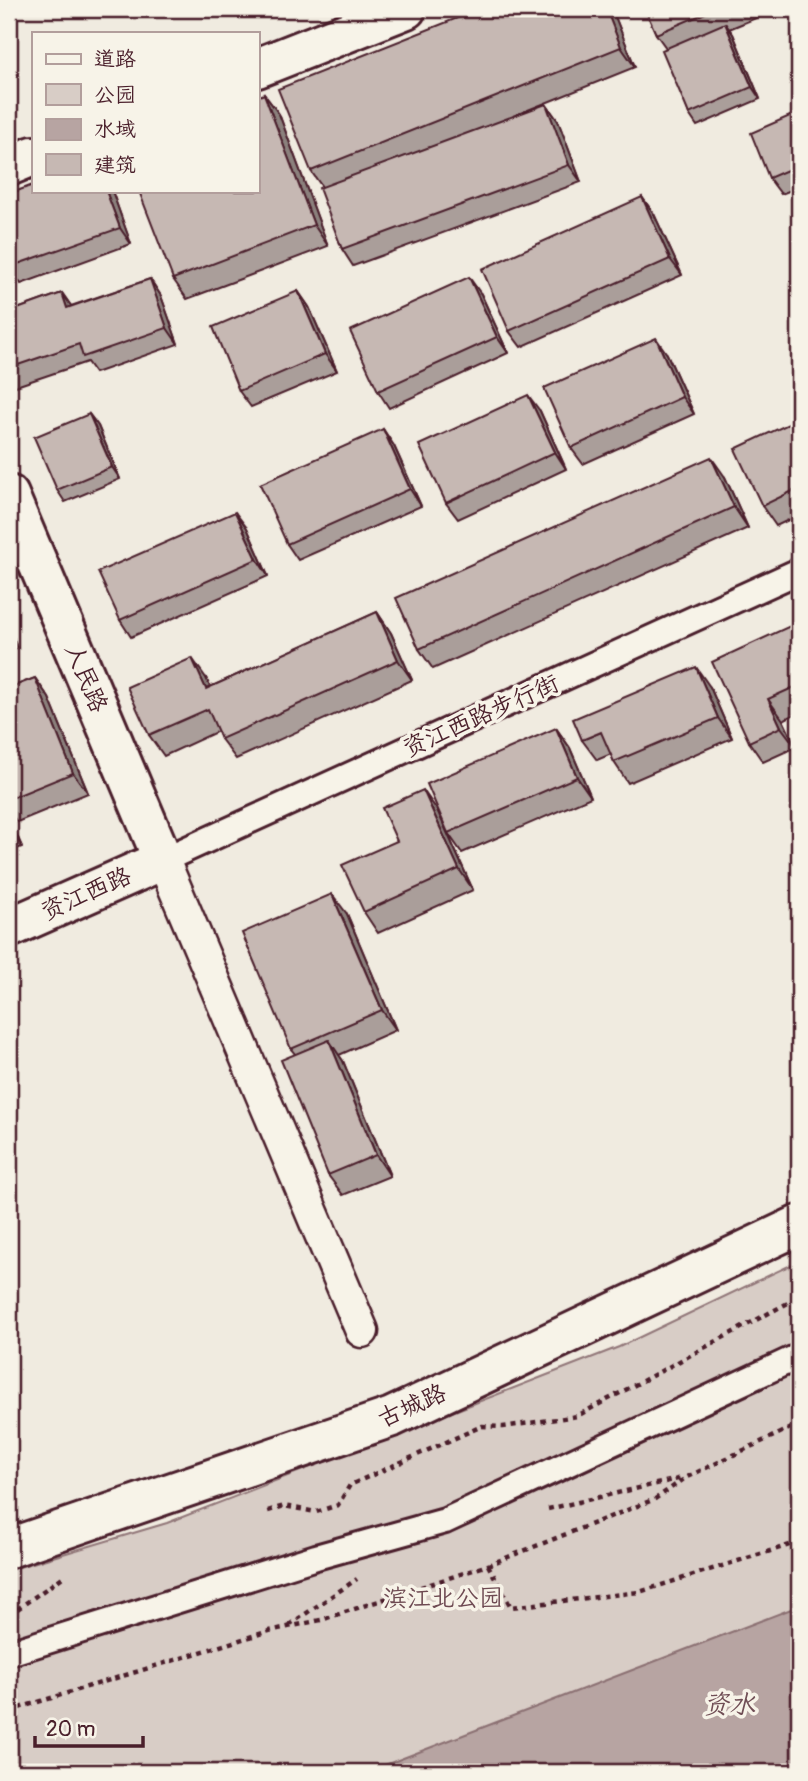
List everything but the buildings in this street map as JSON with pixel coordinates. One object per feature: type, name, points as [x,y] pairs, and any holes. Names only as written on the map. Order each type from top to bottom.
[{"type":"street","points":[[259,67],[406,9]]},
{"type":"street","points":[[9,166],[32,156]]},
{"type":"street","name":"人民路","points":[[9,495],[163,860]]},
{"type":"street","name":"资江西路步行街","points":[[163,860],[799,571]]},
{"type":"street","points":[[163,860],[362,1331]]},
{"type":"street","name":"资江西路","points":[[9,929],[163,860]]},
{"type":"street","name":"古城路","points":[[9,1548],[392,1417],[799,1225]]},
{"type":"street","points":[[9,1653],[316,1557],[444,1521],[799,1356]]},
{"type":"path","points":[[268,1511],[284,1506],[316,1512],[338,1504],[350,1485],[482,1426],[503,1427],[577,1416],[799,1297]]},
{"type":"path","points":[[9,1711],[285,1627],[321,1620],[488,1565],[655,1499],[687,1477],[799,1424]]},
{"type":"path","points":[[538,1512],[687,1477]]},
{"type":"path","points":[[488,1565],[511,1607],[639,1592],[799,1542]]},
{"type":"path","points":[[9,1615],[64,1576]]},
{"type":"path","points":[[285,1627],[362,1576]]},
{"type":"path","points":[[9,1688],[16,1709]]},
{"type":"green space","name":"滨江北公园","points":[[799,1261],[799,1641],[466,1772],[9,1772],[9,1570],[167,1523],[619,1347]]},
{"type":"water","name":"资水","points":[[799,1606],[799,1772],[367,1772],[372,1770]]}]
